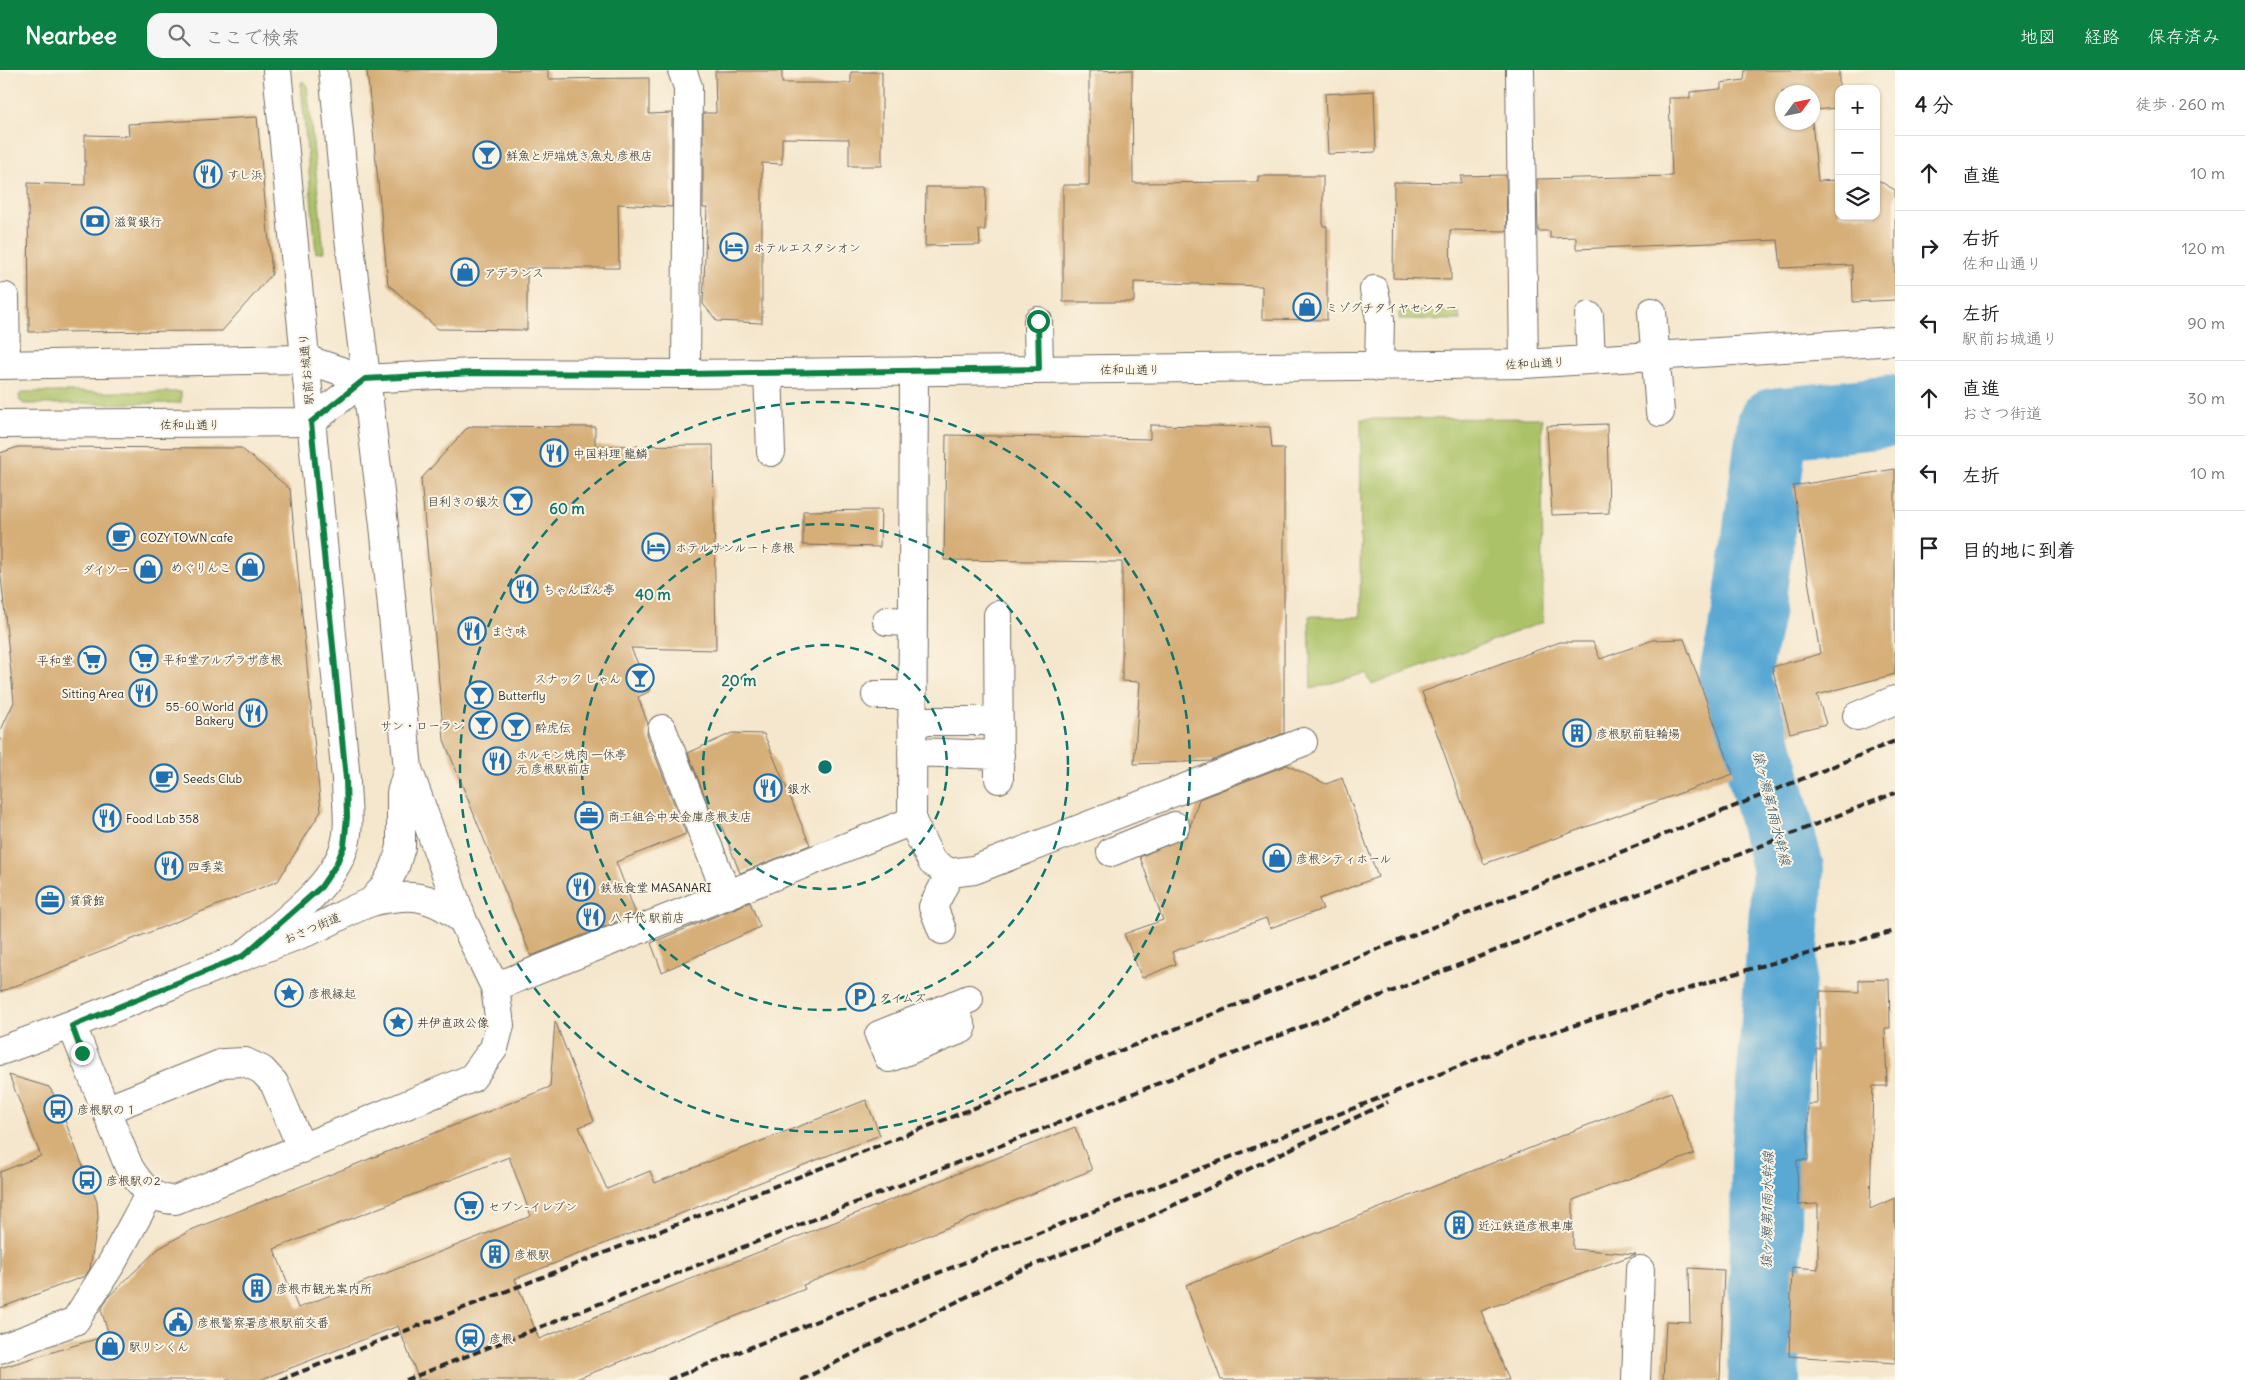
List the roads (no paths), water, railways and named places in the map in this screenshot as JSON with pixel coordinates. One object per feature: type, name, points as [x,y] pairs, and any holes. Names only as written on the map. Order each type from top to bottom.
[{"type":"street","name":"駅前お城通り","points":[[243,956],[321,887],[336,865],[344,846],[347,817],[346,779],[277,70]]},
{"type":"street","points":[[72,1026],[129,1167],[140,1185],[163,1200],[175,1200],[472,1078],[494,1048],[500,1024],[495,987],[463,921],[408,769],[384,525],[365,379],[333,70]]},
{"type":"street","points":[[682,70],[688,87],[686,374]]},
{"type":"street","points":[[1520,70],[1524,364]]},
{"type":"street","points":[[1374,290],[1380,319],[1379,367]]},
{"type":"street","points":[[3,365],[5,297]]},
{"type":"street","points":[[1652,312],[1660,412]]},
{"type":"street","points":[[1589,316],[1591,360]]},
{"type":"street","points":[[1038,321],[1039,369]]},
{"type":"street","name":"佐和山通り","points":[[3,365],[305,359],[365,379],[472,373],[686,374],[1379,367],[1524,364],[1895,341]]},
{"type":"street","points":[[914,371],[900,622],[912,708],[912,821],[932,862],[950,873],[974,870],[1303,742]]},
{"type":"street","points":[[768,373],[771,452]]},
{"type":"street","points":[[311,422],[365,379]]},
{"type":"street","name":"佐和山通り","points":[[0,424],[311,422]]},
{"type":"street","points":[[912,752],[999,767],[998,615]]},
{"type":"street","points":[[876,696],[912,708],[999,721]]},
{"type":"street","points":[[1857,716],[1895,700]]},
{"type":"street","points":[[662,729],[726,895]]},
{"type":"street","points":[[372,901],[385,886],[395,867],[401,847],[402,792],[408,769]]},
{"type":"street","points":[[495,987],[726,895],[858,835],[912,821]]},
{"type":"street","points":[[1111,852],[1175,826]]},
{"type":"street","points":[[942,930],[933,907],[950,873]]},
{"type":"street","points":[[372,901],[404,897],[423,899],[448,908],[463,921]]},
{"type":"street","name":"おさつ街道","points":[[0,1051],[72,1026],[311,930],[372,901]]},
{"type":"street","points":[[106,1110],[223,1063],[245,1062],[262,1070],[274,1082],[302,1148]]},
{"type":"street","points":[[0,1349],[75,1321],[120,1248],[150,1193]]},
{"type":"street","points":[[1636,1380],[1640,1270]]},
{"type":"waterway","name":"猿ヶ瀬第1雨水幹線","points":[[1764,1380],[1767,1154],[1788,869],[1754,738],[1734,679],[1748,613],[1773,424],[1895,411]]},
{"type":"railway","points":[[280,1380],[1291,984],[1895,741]]},
{"type":"railway","points":[[406,1380],[1895,793]]},
{"type":"railway","points":[[668,1380],[1513,1045],[1753,968],[1895,931]]},
{"type":"railway","points":[[801,1380],[1014,1273],[1124,1229],[1388,1102]]},
{"type":"place","name":"鮮魚と炉端焼き魚丸 彦根店","points":[[487,155]]},
{"type":"place","name":"すし浜","points":[[208,174]]},
{"type":"place","name":"滋賀銀行","points":[[95,221]]},
{"type":"place","name":"ホテルエスタシオン","points":[[734,247]]},
{"type":"place","name":"アデランス","points":[[465,272]]},
{"type":"place","name":"ミゾグチタイヤセンター","points":[[1307,307]]},
{"type":"place","name":"中国料理 龍鱗","points":[[554,453]]},
{"type":"place","name":"目利きの銀次","points":[[518,501]]},
{"type":"place","name":"COZY TOWN cafe","points":[[121,537]]},
{"type":"place","name":"ホテルサンルート彦根","points":[[656,547]]},
{"type":"place","name":"めぐりんこ","points":[[250,567]]},
{"type":"place","name":"ダイソー","points":[[148,569]]},
{"type":"place","name":"ちゃんぽん亭","points":[[524,589]]},
{"type":"place","name":"まさ味","points":[[472,631]]},
{"type":"place","name":"平和堂アルプラザ彦根","points":[[144,659]]},
{"type":"place","name":"平和堂","points":[[92,660]]},
{"type":"place","name":"スナック しゃん","points":[[640,678]]},
{"type":"place","name":"Sitting Area","points":[[143,693]]},
{"type":"place","name":"Butterfly","points":[[479,695]]},
{"type":"place","name":"55-60 World Bakery","points":[[253,713]]},
{"type":"place","name":"サン・ローラン","points":[[483,725]]},
{"type":"place","name":"酔虎伝","points":[[516,727]]},
{"type":"place","name":"彦根駅前駐輪場","points":[[1577,733]]},
{"type":"place","name":"ホルモン焼肉 一休亭 元 彦根駅前店","points":[[497,761]]},
{"type":"place","name":"Seeds Club","points":[[164,778]]},
{"type":"place","name":"銀水","points":[[768,788]]},
{"type":"place","name":"商工組合中央金庫彦根支店","points":[[589,816]]},
{"type":"place","name":"Food Lab 358","points":[[107,818]]},
{"type":"place","name":"彦根シティホール","points":[[1277,858]]},
{"type":"place","name":"四季菜","points":[[169,866]]},
{"type":"place","name":"鉄板食堂 MASANARI","points":[[581,887]]},
{"type":"place","name":"賃貸館","points":[[50,900]]},
{"type":"place","name":"八千代 駅前店","points":[[591,917]]},
{"type":"place","name":"彦根縁起","points":[[289,993]]},
{"type":"place","name":"タイムズ","points":[[860,997]]},
{"type":"place","name":"井伊直政公像","points":[[398,1022]]},
{"type":"place","name":"彦根駅の１","points":[[58,1109]]},
{"type":"place","name":"彦根駅の2","points":[[87,1180]]},
{"type":"place","name":"セブン-イレブン","points":[[469,1206]]},
{"type":"place","name":"近江鉄道彦根車庫","points":[[1459,1225]]},
{"type":"place","name":"彦根駅","points":[[495,1254]]},
{"type":"place","name":"彦根市観光案内所","points":[[257,1288]]},
{"type":"place","name":"彦根警察署彦根駅前交番","points":[[178,1322]]},
{"type":"place","name":"彦根","points":[[470,1338]]},
{"type":"place","name":"駅リンくん","points":[[110,1346]]}]
